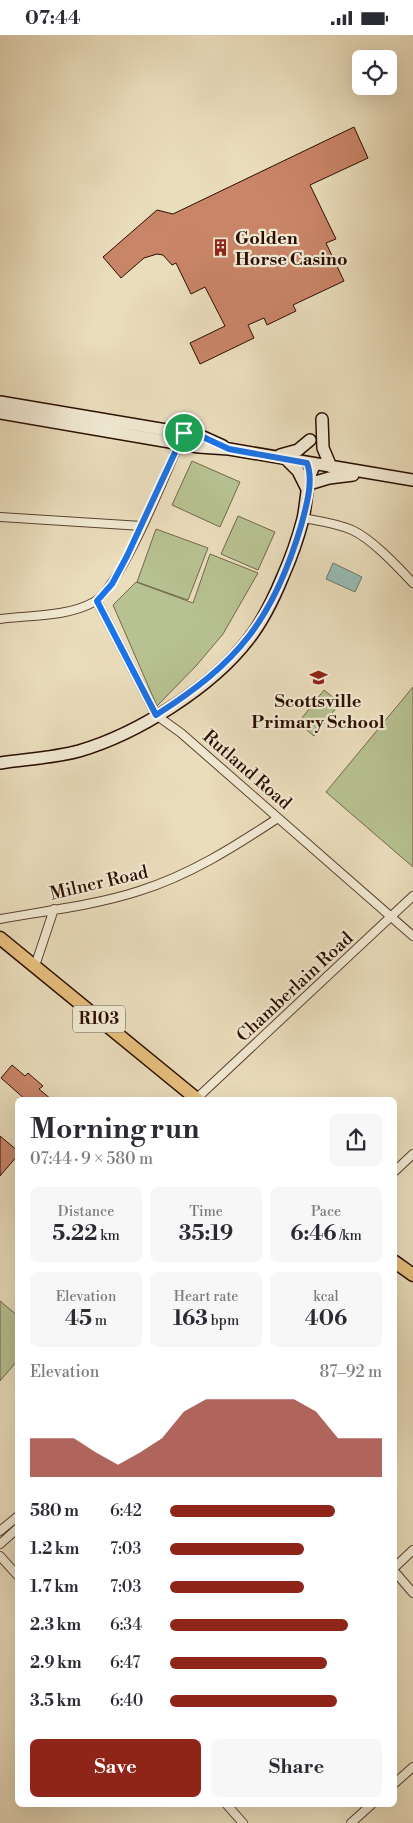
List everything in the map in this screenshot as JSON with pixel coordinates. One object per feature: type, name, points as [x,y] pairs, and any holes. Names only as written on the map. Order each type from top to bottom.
[{"type":"main road","name":"R103","points":[[0,938],[195,1097]]},
{"type":"main road","points":[[397,1263],[413,1275]]},
{"type":"street","points":[[0,401],[182,438],[199,447],[229,449],[273,456],[311,466],[331,467],[413,480]]},
{"type":"street","points":[[0,413],[182,438]]},
{"type":"street","points":[[322,419],[323,448],[331,467]]},
{"type":"street","points":[[0,619],[62,612],[84,607],[97,601],[112,584],[142,526],[182,438]]},
{"type":"street","points":[[273,456],[298,450],[310,440]]},
{"type":"street","points":[[286,459],[298,471],[309,488]]},
{"type":"street","points":[[0,763],[80,751],[123,733],[156,715],[183,698],[210,677],[248,640],[275,595],[292,554],[303,518],[311,466]]},
{"type":"street","points":[[309,488],[337,476],[380,475]]},
{"type":"street","points":[[0,517],[142,526]]},
{"type":"street","points":[[303,518],[335,524],[354,531],[391,560],[413,583]]},
{"type":"street","name":"Rutland Road","points":[[97,601],[156,715],[181,733],[413,936]]},
{"type":"street","name":"Milner Road","points":[[0,919],[138,892],[168,881],[231,849],[278,818]]},
{"type":"street","name":"Chamberlain Road","points":[[199,1097],[413,896]]},
{"type":"street","points":[[35,966],[54,909]]},
{"type":"street","points":[[397,1169],[413,1154]]},
{"type":"street","points":[[0,1531],[15,1518]]},
{"type":"street","points":[[0,1544],[15,1531]]},
{"type":"street","points":[[397,1565],[413,1549]]},
{"type":"street","points":[[0,1556],[15,1573]]},
{"type":"street","points":[[397,1574],[413,1593]]},
{"type":"street","points":[[397,1781],[413,1767]]},
{"type":"street","points":[[229,1807],[243,1823]]},
{"type":"street","points":[[351,1823],[369,1807]]},
{"type":"green space","points":[[192,461],[240,482],[220,527],[172,505]]},
{"type":"green space","points":[[238,516],[275,532],[258,570],[221,554]]},
{"type":"green space","points":[[156,529],[208,548],[188,600],[137,582]]},
{"type":"green space","points":[[210,554],[258,573],[223,634],[196,666],[157,706],[113,605],[136,582],[193,603]]},
{"type":"green space","points":[[413,687],[413,867],[326,792]]},
{"type":"green space","points":[[324,690],[340,703],[314,736],[298,723]]},
{"type":"green space","points":[[0,1301],[15,1314],[15,1363],[0,1381]]},
{"type":"water","points":[[333,563],[362,577],[355,592],[326,579]]},
{"type":"building","name":"Golden Horse Casino","points":[[354,127],[368,158],[310,185],[336,239],[326,243],[344,281],[293,305],[296,311],[267,325],[264,318],[248,325],[254,338],[200,364],[190,343],[225,326],[205,287],[191,294],[176,263],[172,265],[163,255],[157,254],[144,258],[121,278],[103,257],[157,210],[173,214]]},
{"type":"building","points":[[12,1065],[25,1076],[28,1073],[43,1086],[39,1089],[48,1097],[23,1097],[1,1078]]},
{"type":"building","points":[[0,1136],[15,1148],[15,1158],[0,1176]]},
{"type":"place","name":"Golden Horse Casino","points":[[221,248]]},
{"type":"place","name":"Scottsville Primary School","points":[[318,678]]},
{"type":"route","points":[[184,433],[203,437],[229,449],[307,463],[311,472],[303,518],[292,554],[275,595],[257,627],[248,640],[219,670],[183,698],[156,715],[97,601],[112,584],[127,556],[184,433]]}]
